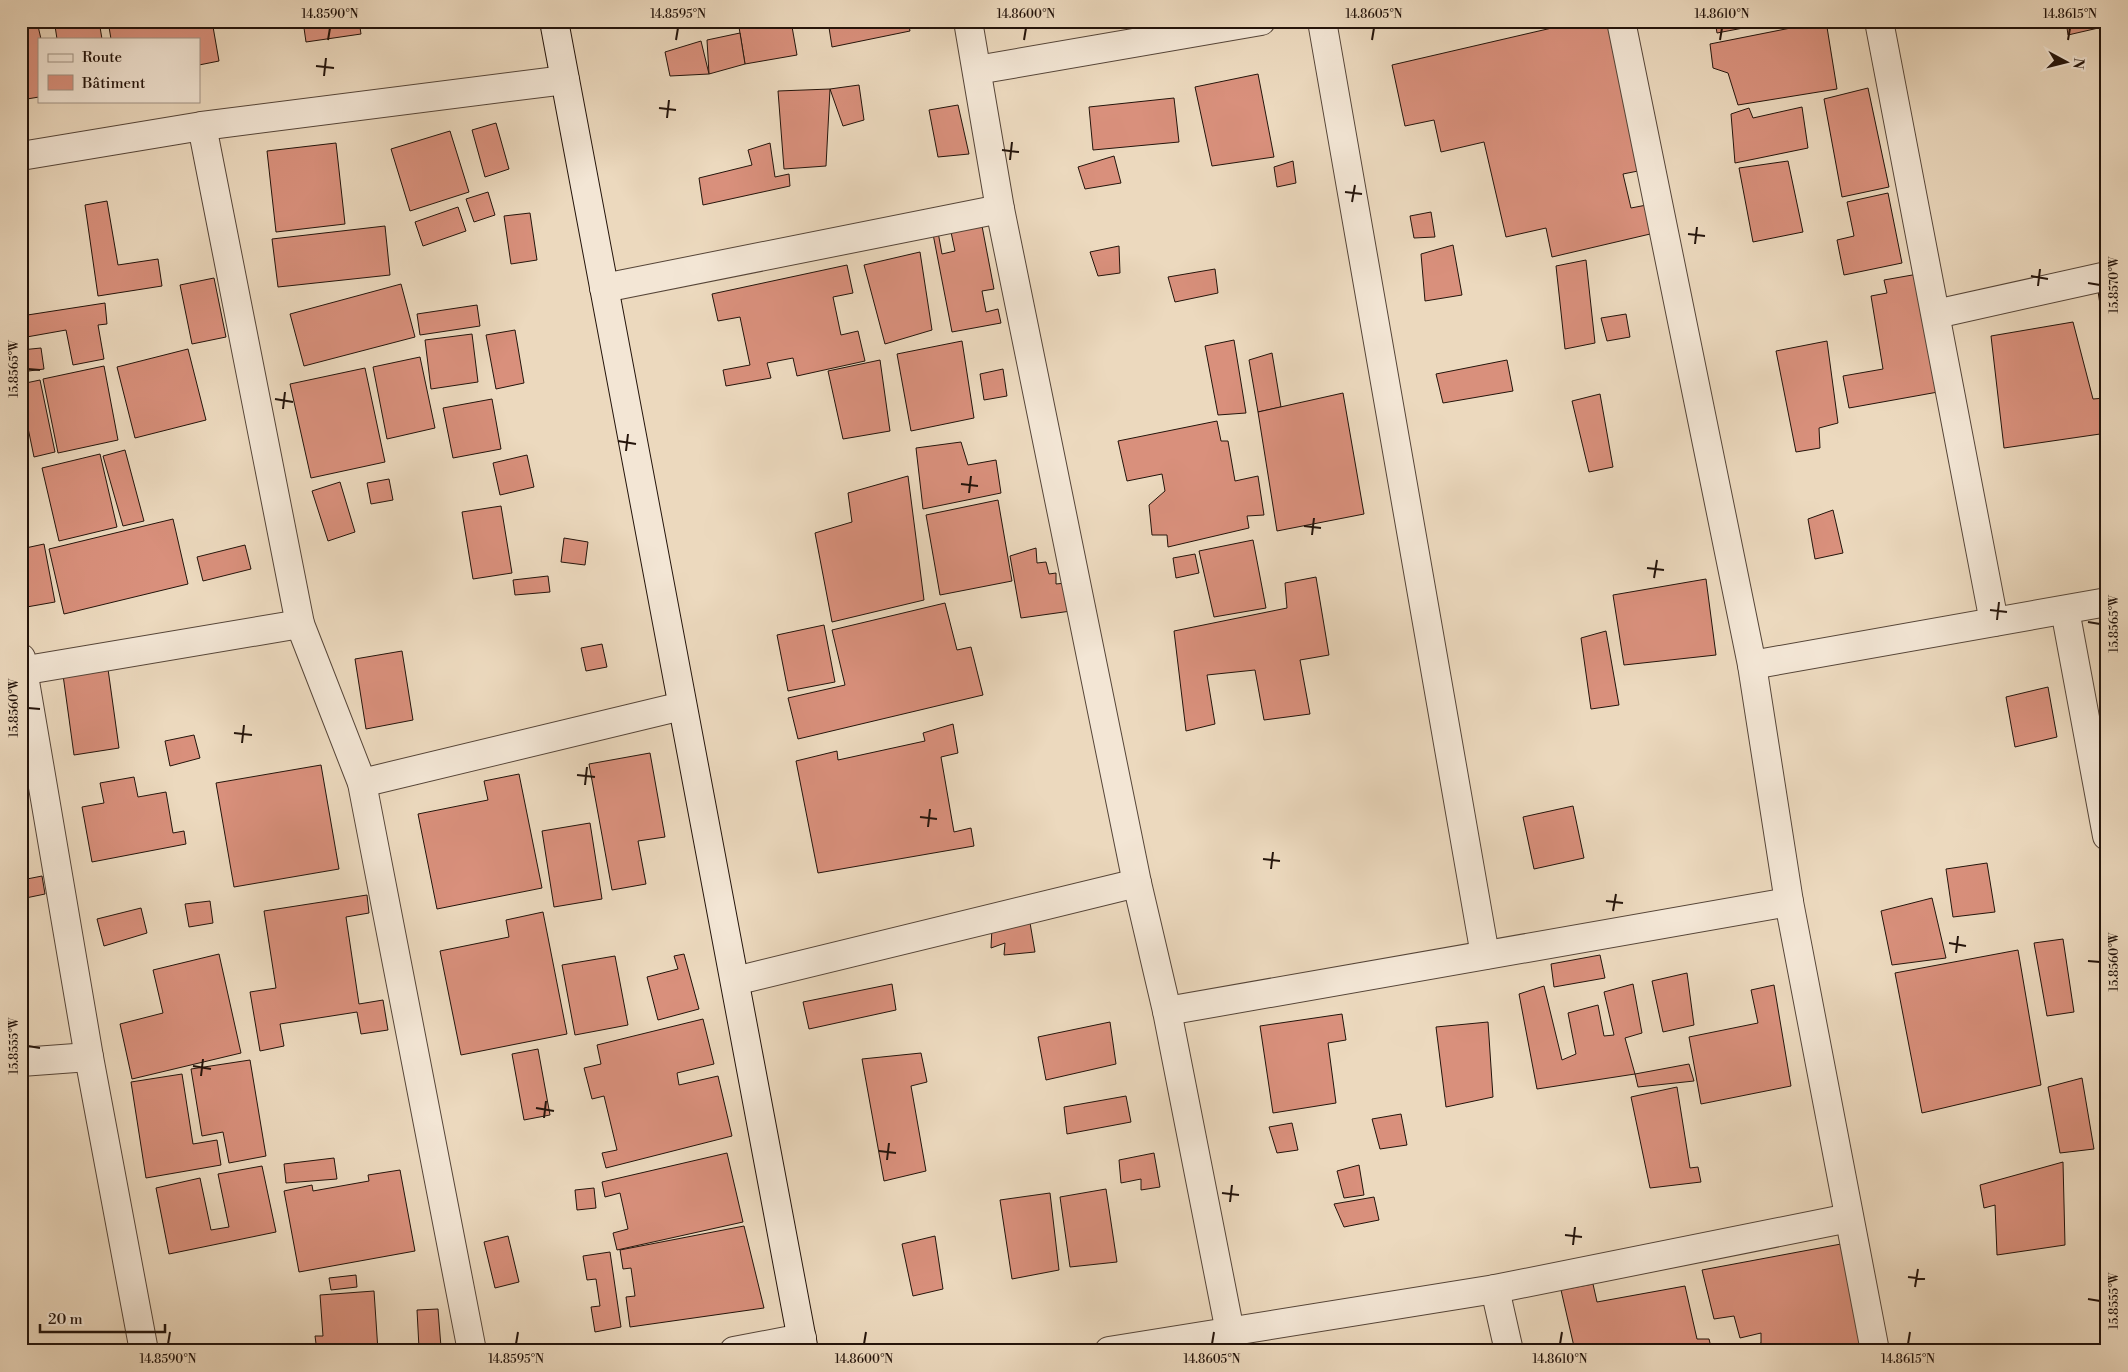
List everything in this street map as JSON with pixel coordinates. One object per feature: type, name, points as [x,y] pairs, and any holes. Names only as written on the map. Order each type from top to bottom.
[{"type":"street","points":[[554,21],[803,1344],[734,1351]]},
{"type":"street","points":[[968,21],[1000,209],[1137,883],[1167,1011],[1230,1332]]},
{"type":"street","points":[[977,70],[1261,21]]},
{"type":"street","points":[[1322,21],[1485,956]]},
{"type":"street","points":[[1621,21],[1752,665],[1789,902],[1875,1351]]},
{"type":"street","points":[[1879,21],[1994,622]]},
{"type":"street","points":[[21,156],[202,126],[565,80]]},
{"type":"street","points":[[202,126],[300,624],[362,783],[472,1351]]},
{"type":"street","points":[[604,288],[1000,209]]},
{"type":"street","points":[[1936,314],[2107,276]]},
{"type":"street","points":[[1752,665],[2107,602]]},
{"type":"street","points":[[2065,610],[2107,836]]},
{"type":"street","points":[[144,1351],[89,1057],[22,666],[300,624]]},
{"type":"street","points":[[362,783],[682,706]]},
{"type":"street","points":[[735,980],[1137,883]]},
{"type":"street","points":[[1167,1011],[1789,902]]},
{"type":"street","points":[[21,1062],[89,1057]]},
{"type":"street","points":[[1109,1351],[1495,1288],[1849,1218]]},
{"type":"street","points":[[1495,1288],[1509,1351]]},
{"type":"building","points":[[85,21],[99,21],[102,38],[57,38],[55,26]]},
{"type":"building","points":[[108,21],[212,21],[219,61],[200,65],[200,38],[111,38]]},
{"type":"building","points":[[303,21],[359,21],[361,34],[306,42]]},
{"type":"building","points":[[738,21],[791,21],[797,55],[745,64]]},
{"type":"building","points":[[828,21],[908,21],[910,31],[832,47]]},
{"type":"building","points":[[1582,21],[1609,21],[1643,170],[1623,174],[1631,208],[1657,203],[1663,231],[1552,257],[1546,228],[1506,237],[1484,142],[1441,152],[1434,120],[1405,126],[1392,65]]},
{"type":"building","points":[[1715,21],[1780,21],[1717,33]]},
{"type":"building","points":[[1826,21],[1837,89],[1738,105],[1728,73],[1713,68],[1710,44]]},
{"type":"building","points":[[2066,21],[2107,21],[2107,26],[2068,35]]},
{"type":"building","points":[[38,26],[41,38],[38,38],[38,97],[21,100],[21,29]]},
{"type":"building","points":[[740,33],[745,64],[709,74],[707,40]]},
{"type":"building","points":[[701,41],[709,74],[670,76],[665,52]]},
{"type":"building","points":[[1258,74],[1274,157],[1212,166],[1195,87]]},
{"type":"building","points":[[859,85],[864,120],[843,126],[830,89]]},
{"type":"building","points":[[1868,88],[1889,187],[1842,197],[1824,99]]},
{"type":"building","points":[[830,89],[826,166],[784,169],[778,91]]},
{"type":"building","points":[[1174,98],[1179,142],[1093,150],[1089,107]]},
{"type":"building","points":[[958,105],[969,154],[938,157],[929,110]]},
{"type":"building","points":[[1802,107],[1808,148],[1735,163],[1731,114],[1749,108],[1753,118]]},
{"type":"building","points":[[496,123],[509,169],[485,177],[472,130]]},
{"type":"building","points":[[450,131],[469,192],[410,211],[391,149]]},
{"type":"building","points":[[336,143],[345,224],[276,232],[267,151]]},
{"type":"building","points":[[770,143],[775,177],[789,174],[790,186],[703,205],[699,178],[752,165],[748,150]]},
{"type":"building","points":[[1114,156],[1121,183],[1085,189],[1078,167]]},
{"type":"building","points":[[1293,161],[1296,183],[1277,187],[1274,167]]},
{"type":"building","points":[[1788,161],[1803,232],[1753,242],[1739,168]]},
{"type":"building","points":[[488,192],[495,215],[474,222],[466,199]]},
{"type":"building","points":[[1888,193],[1902,263],[1844,275],[1837,240],[1854,236],[1847,202]]},
{"type":"building","points":[[107,201],[118,265],[158,259],[162,286],[98,296],[85,205]]},
{"type":"building","points":[[458,207],[466,231],[423,246],[415,222]]},
{"type":"building","points":[[1431,212],[1435,237],[1414,238],[1410,216]]},
{"type":"building","points":[[530,213],[537,260],[511,264],[504,216]]},
{"type":"building","points":[[385,226],[390,275],[278,287],[272,239]]},
{"type":"building","points":[[982,226],[994,289],[982,291],[986,312],[998,309],[1001,323],[952,332],[933,234],[938,232],[942,254],[955,251],[951,232]]},
{"type":"building","points":[[1453,245],[1462,295],[1425,301],[1421,254]]},
{"type":"building","points":[[1119,246],[1120,273],[1098,276],[1090,252]]},
{"type":"building","points":[[920,252],[932,330],[885,344],[864,265]]},
{"type":"building","points":[[1586,260],[1595,343],[1565,349],[1556,266]]},
{"type":"building","points":[[847,265],[853,293],[833,297],[841,335],[858,331],[865,361],[797,376],[793,358],[767,363],[771,378],[726,386],[723,370],[750,365],[740,317],[718,321],[712,294]]},
{"type":"building","points":[[1215,269],[1218,293],[1175,302],[1168,277]]},
{"type":"building","points":[[1918,274],[1938,392],[1849,408],[1843,376],[1883,369],[1871,296],[1887,293],[1884,280]]},
{"type":"building","points":[[214,278],[226,337],[192,344],[180,285]]},
{"type":"building","points":[[401,284],[415,337],[304,366],[290,314]]},
{"type":"building","points":[[2107,289],[2107,344],[2106,345],[2098,291]]},
{"type":"building","points":[[105,303],[107,324],[98,325],[104,359],[73,365],[66,330],[21,338],[21,316]]},
{"type":"building","points":[[477,305],[480,326],[420,335],[417,314]]},
{"type":"building","points":[[1626,314],[1630,337],[1607,341],[1601,318]]},
{"type":"building","points":[[2073,322],[2093,399],[2105,398],[2107,433],[2004,448],[1991,336]]},
{"type":"building","points":[[515,330],[524,383],[496,389],[486,335]]},
{"type":"building","points":[[472,334],[478,382],[431,389],[425,340]]},
{"type":"building","points":[[1234,340],[1246,413],[1218,415],[1205,346]]},
{"type":"building","points":[[962,341],[974,418],[911,431],[897,354]]},
{"type":"building","points":[[1827,341],[1838,423],[1819,428],[1820,448],[1796,452],[1776,351]]},
{"type":"building","points":[[41,348],[44,369],[21,372],[21,350]]},
{"type":"building","points":[[188,349],[206,420],[135,438],[117,367]]},
{"type":"building","points":[[1272,353],[1281,407],[1258,412],[1249,360]]},
{"type":"building","points":[[420,357],[435,428],[387,439],[373,367]]},
{"type":"building","points":[[880,360],[890,431],[843,439],[828,371]]},
{"type":"building","points":[[1507,360],[1513,391],[1443,403],[1436,374]]},
{"type":"building","points":[[104,366],[118,440],[58,453],[43,379]]},
{"type":"building","points":[[365,368],[385,462],[311,478],[290,384]]},
{"type":"building","points":[[1003,369],[1007,396],[984,400],[980,374]]},
{"type":"building","points":[[40,380],[55,452],[34,457],[21,394],[21,384]]},
{"type":"building","points":[[1343,393],[1364,514],[1277,531],[1258,412]]},
{"type":"building","points":[[1600,394],[1613,467],[1589,472],[1572,401]]},
{"type":"building","points":[[492,399],[501,449],[453,458],[443,408]]},
{"type":"building","points":[[1217,421],[1221,441],[1228,441],[1235,481],[1258,476],[1264,515],[1247,516],[1249,528],[1168,547],[1167,535],[1152,535],[1149,505],[1165,491],[1162,474],[1127,481],[1118,441]]},
{"type":"building","points":[[961,442],[968,465],[996,460],[1001,493],[923,509],[916,448]]},
{"type":"building","points":[[125,450],[144,521],[123,526],[103,456]]},
{"type":"building","points":[[100,454],[117,527],[59,541],[42,468]]},
{"type":"building","points":[[527,455],[534,487],[500,495],[493,463]]},
{"type":"building","points":[[908,476],[924,600],[832,622],[815,533],[852,522],[848,493]]},
{"type":"building","points":[[389,479],[393,500],[371,504],[367,483]]},
{"type":"building","points":[[340,482],[355,532],[328,541],[312,491]]},
{"type":"building","points":[[998,500],[1012,581],[940,595],[926,515]]},
{"type":"building","points":[[501,506],[512,573],[473,579],[462,512]]},
{"type":"building","points":[[1833,510],[1843,553],[1815,559],[1808,519]]},
{"type":"building","points":[[21,518],[28,544],[21,545]]},
{"type":"building","points":[[173,519],[188,584],[64,614],[49,549]]},
{"type":"building","points":[[564,538],[588,542],[585,565],[561,562]]},
{"type":"building","points":[[1253,540],[1266,608],[1214,617],[1199,551]]},
{"type":"building","points":[[44,544],[55,602],[21,608],[21,549]]},
{"type":"building","points":[[245,545],[251,569],[203,581],[197,557]]},
{"type":"building","points":[[1036,548],[1037,563],[1046,562],[1049,574],[1056,573],[1056,584],[1066,583],[1071,611],[1021,618],[1010,556]]},
{"type":"building","points":[[1195,554],[1199,573],[1176,578],[1173,558]]},
{"type":"building","points":[[548,576],[550,592],[515,595],[513,580]]},
{"type":"building","points":[[1316,577],[1329,655],[1300,660],[1310,714],[1264,720],[1255,670],[1207,675],[1215,724],[1186,731],[1174,631],[1287,608],[1285,583]]},
{"type":"building","points":[[1706,579],[1716,655],[1624,665],[1613,595]]},
{"type":"building","points":[[945,603],[957,650],[971,647],[983,695],[798,739],[788,698],[845,685],[832,630]]},
{"type":"building","points":[[824,625],[835,682],[788,691],[777,635]]},
{"type":"building","points":[[1606,631],[1619,705],[1591,709],[1581,638]]},
{"type":"building","points":[[602,644],[607,667],[586,671],[581,648]]},
{"type":"building","points":[[402,651],[413,720],[366,729],[355,659]]},
{"type":"building","points":[[108,669],[119,748],[74,755],[63,675]]},
{"type":"building","points":[[2048,687],[2057,737],[2015,747],[2006,697]]},
{"type":"building","points":[[953,724],[958,753],[941,757],[954,832],[971,828],[974,846],[818,873],[796,761],[837,751],[838,760],[925,741],[923,733]]},
{"type":"building","points":[[194,735],[200,758],[170,766],[165,741]]},
{"type":"building","points":[[650,753],[665,837],[638,841],[646,884],[612,890],[589,764]]},
{"type":"building","points":[[321,765],[339,869],[234,887],[216,783]]},
{"type":"building","points":[[519,774],[542,888],[437,909],[418,814],[488,800],[484,781]]},
{"type":"building","points":[[134,777],[138,797],[166,792],[173,833],[184,831],[186,844],[92,862],[82,807],[104,803],[100,783]]},
{"type":"building","points":[[1573,806],[1584,858],[1534,869],[1523,817]]},
{"type":"building","points":[[590,823],[602,899],[554,907],[542,831]]},
{"type":"building","points":[[21,854],[27,879],[42,876],[45,894],[21,899]]},
{"type":"building","points":[[1987,863],[1995,912],[1953,917],[1946,869]]},
{"type":"building","points":[[367,895],[369,913],[346,917],[359,1004],[383,1000],[388,1030],[361,1034],[357,1012],[280,1024],[284,1046],[260,1051],[250,992],[276,988],[264,911]]},
{"type":"building","points":[[1932,898],[1946,958],[1892,965],[1881,911]]},
{"type":"building","points":[[210,901],[213,923],[189,927],[185,904]]},
{"type":"building","points":[[141,908],[147,933],[104,946],[97,919]]},
{"type":"building","points":[[543,912],[567,1034],[461,1055],[440,951],[509,937],[506,920]]},
{"type":"building","points":[[1029,917],[1035,952],[1004,955],[1005,943],[991,948],[992,927]]},
{"type":"building","points":[[2063,939],[2074,1012],[2047,1016],[2034,943]]},
{"type":"building","points":[[2018,950],[2041,1085],[1922,1113],[1895,973]]},
{"type":"building","points":[[219,954],[241,1053],[132,1079],[120,1024],[163,1013],[153,970]]},
{"type":"building","points":[[684,954],[699,1009],[658,1020],[647,977],[678,969],[674,956]]},
{"type":"building","points":[[1600,955],[1605,978],[1554,987],[1551,964]]},
{"type":"building","points":[[615,956],[628,1025],[575,1035],[562,965]]},
{"type":"building","points":[[1687,973],[1694,1025],[1663,1032],[1652,981]]},
{"type":"building","points":[[892,984],[896,1010],[809,1029],[803,1002]]},
{"type":"building","points":[[1633,984],[1642,1033],[1625,1038],[1635,1074],[1537,1089],[1519,994],[1544,986],[1562,1060],[1576,1054],[1568,1013],[1598,1005],[1604,1036],[1614,1035],[1604,992]]},
{"type":"building","points":[[1774,985],[1791,1086],[1701,1104],[1689,1037],[1758,1023],[1751,990]]},
{"type":"building","points":[[1342,1014],[1346,1040],[1328,1043],[1336,1103],[1273,1113],[1260,1026]]},
{"type":"building","points":[[703,1019],[714,1064],[677,1073],[679,1085],[718,1076],[732,1136],[606,1168],[602,1153],[617,1150],[604,1096],[592,1099],[584,1068],[601,1064],[597,1045]]},
{"type":"building","points":[[1110,1022],[1116,1064],[1046,1080],[1038,1037]]},
{"type":"building","points":[[1488,1022],[1493,1097],[1446,1107],[1436,1027]]},
{"type":"building","points":[[538,1049],[550,1115],[524,1120],[512,1054]]},
{"type":"building","points":[[921,1053],[927,1082],[911,1086],[926,1171],[884,1181],[862,1059]]},
{"type":"building","points":[[250,1060],[266,1156],[229,1163],[223,1132],[202,1136],[191,1069]]},
{"type":"building","points":[[1689,1064],[1694,1081],[1638,1087],[1635,1074]]},
{"type":"building","points":[[182,1074],[193,1144],[217,1140],[221,1165],[146,1178],[131,1082]]},
{"type":"building","points":[[2082,1078],[2094,1149],[2060,1153],[2048,1087]]},
{"type":"building","points":[[1677,1087],[1690,1168],[1698,1167],[1701,1182],[1650,1188],[1631,1097]]},
{"type":"building","points":[[1126,1096],[1131,1122],[1067,1134],[1064,1107]]},
{"type":"building","points":[[1401,1114],[1407,1145],[1380,1149],[1372,1119]]},
{"type":"building","points":[[1292,1123],[1298,1150],[1277,1153],[1269,1127]]},
{"type":"building","points":[[727,1153],[743,1222],[617,1250],[613,1233],[628,1229],[620,1193],[605,1197],[602,1182]]},
{"type":"building","points":[[1154,1153],[1160,1187],[1141,1190],[1141,1179],[1121,1183],[1119,1160]]},
{"type":"building","points":[[334,1158],[337,1179],[286,1183],[284,1164]]},
{"type":"building","points":[[2063,1162],[2065,1245],[1997,1255],[1995,1205],[1984,1208],[1980,1185]]},
{"type":"building","points":[[1359,1165],[1364,1195],[1344,1198],[1337,1171]]},
{"type":"building","points":[[262,1166],[276,1232],[169,1254],[156,1188],[200,1178],[211,1230],[229,1227],[218,1174]]},
{"type":"building","points":[[400,1170],[415,1251],[299,1272],[284,1191],[312,1185],[313,1191],[369,1181],[368,1175]]},
{"type":"building","points":[[594,1188],[596,1208],[577,1210],[575,1190]]},
{"type":"building","points":[[1106,1189],[1117,1262],[1070,1267],[1060,1197]]},
{"type":"building","points":[[1050,1193],[1059,1270],[1012,1279],[1000,1200]]},
{"type":"building","points":[[1374,1197],[1379,1220],[1344,1227],[1334,1204]]},
{"type":"building","points":[[744,1226],[764,1308],[630,1327],[626,1297],[635,1296],[631,1268],[623,1269],[620,1250]]},
{"type":"building","points":[[508,1236],[519,1282],[495,1288],[484,1242]]},
{"type":"building","points":[[935,1236],[943,1289],[913,1296],[902,1244]]},
{"type":"building","points":[[1841,1244],[1860,1345],[1829,1351],[1750,1351],[1749,1347],[1761,1343],[1761,1333],[1740,1338],[1734,1316],[1714,1319],[1702,1270]]},
{"type":"building","points":[[610,1252],[621,1327],[595,1332],[591,1307],[600,1306],[596,1279],[587,1280],[583,1256]]},
{"type":"building","points":[[356,1275],[357,1287],[331,1290],[329,1278]]},
{"type":"building","points":[[1593,1284],[1597,1302],[1685,1286],[1697,1339],[1709,1339],[1712,1351],[1575,1351],[1561,1290]]},
{"type":"building","points":[[374,1291],[378,1351],[317,1351],[315,1336],[323,1336],[320,1295]]},
{"type":"building","points":[[438,1309],[441,1347],[419,1348],[417,1310]]}]
